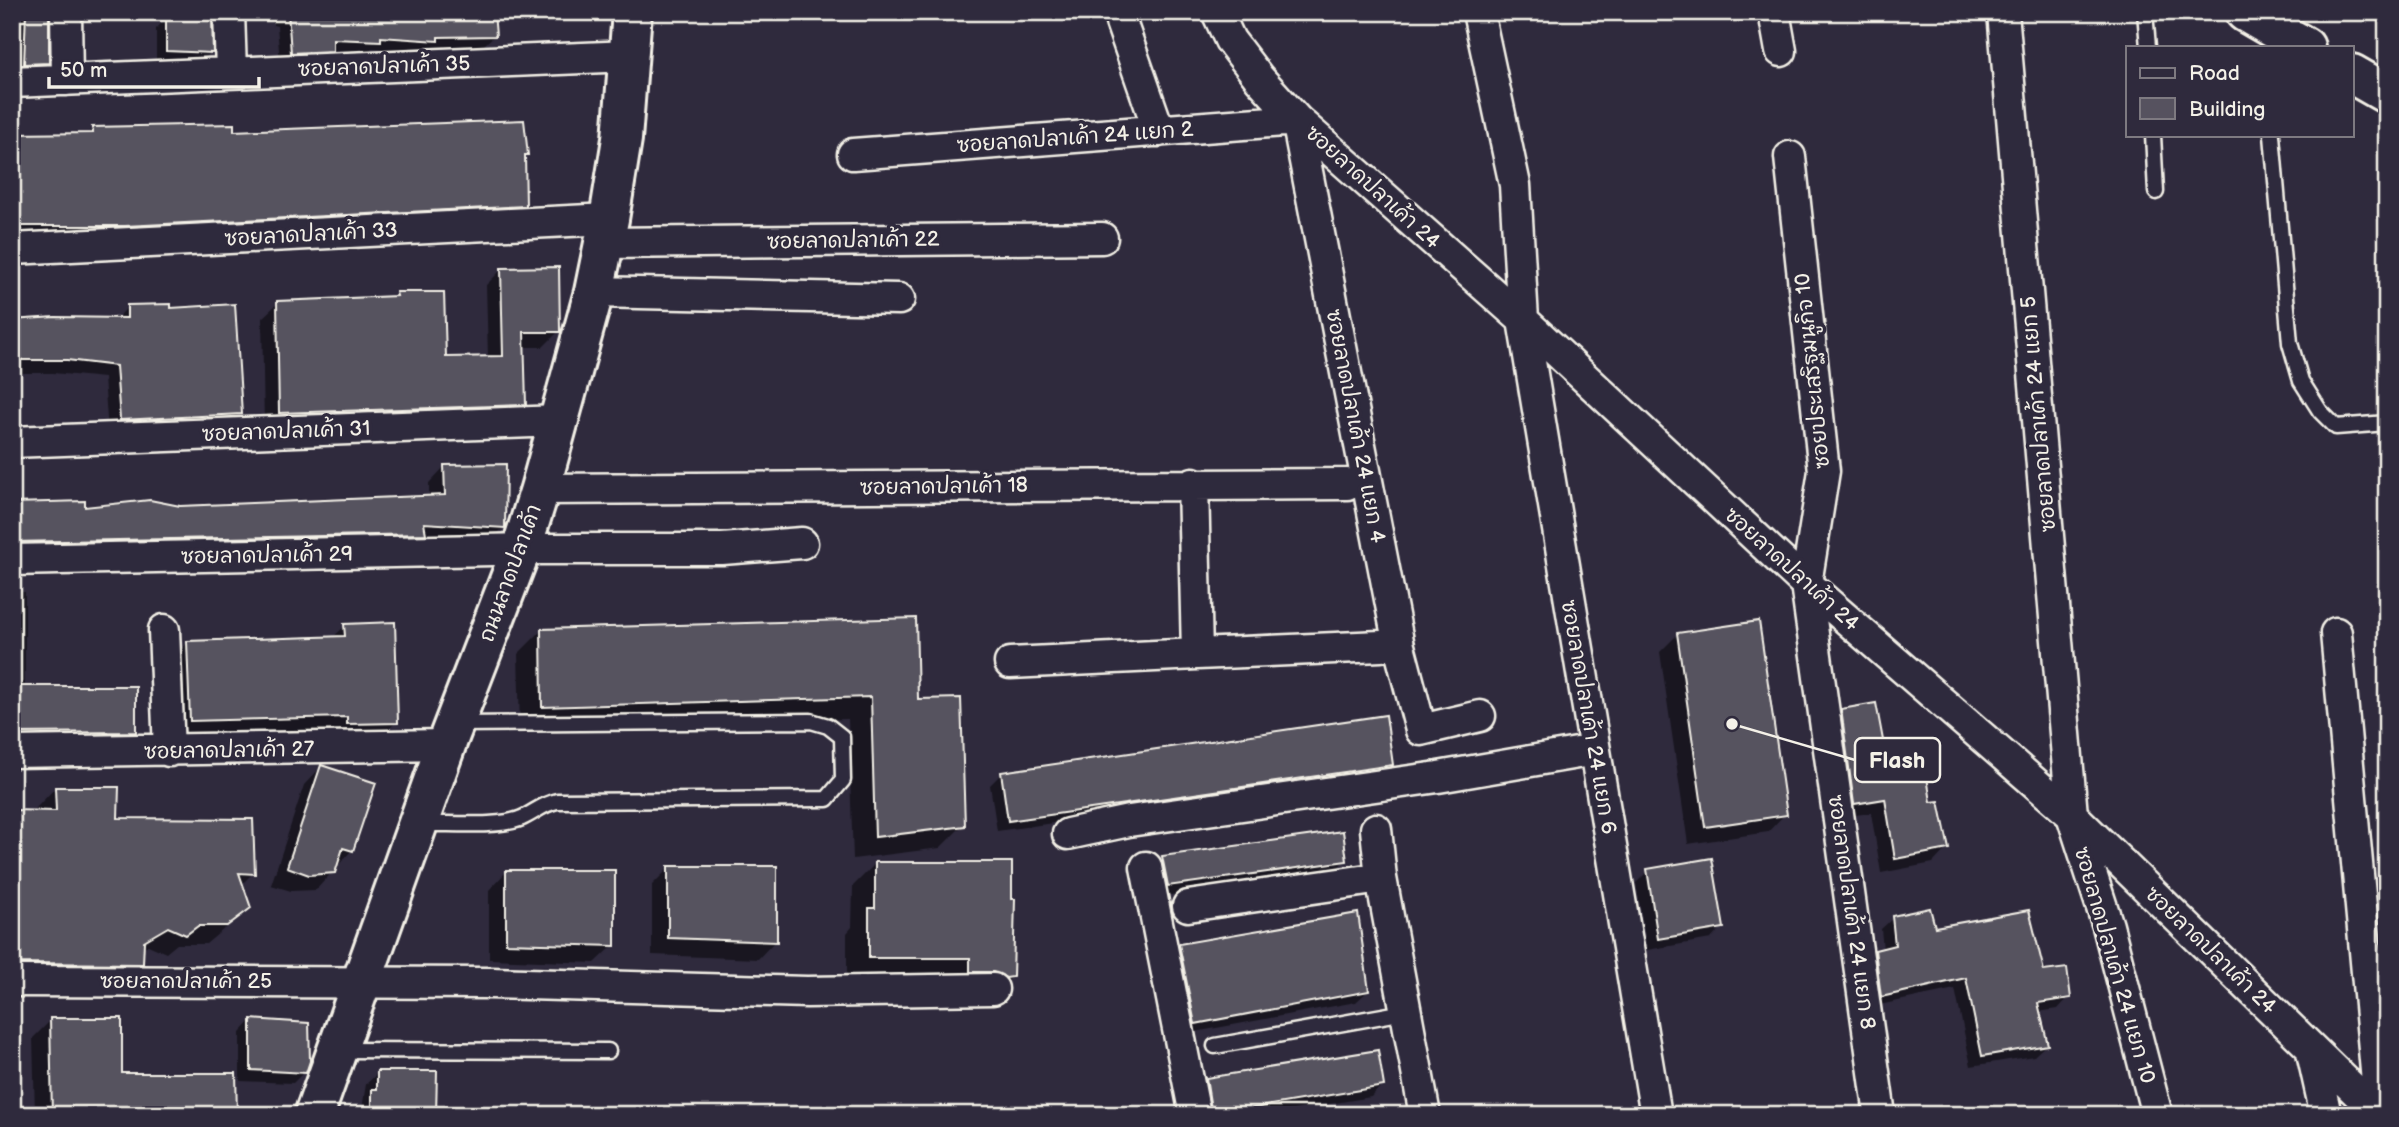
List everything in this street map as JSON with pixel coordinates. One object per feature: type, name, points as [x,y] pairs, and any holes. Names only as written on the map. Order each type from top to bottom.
[{"type":"main road","name":"ถนนลาดปลาเค้า","points":[[314,1115],[416,824],[521,550],[540,489],[594,292],[607,231],[630,56],[632,12]]},
{"type":"main road","points":[[2257,24],[2303,46]]},
{"type":"main road","points":[[2354,75],[2387,94]]},
{"type":"street","points":[[66,12],[67,80]]},
{"type":"street","points":[[229,12],[231,72]]},
{"type":"street","name":"ซอยลาดปลาเค้า 24","points":[[1217,12],[1230,40],[1297,120],[1523,320],[1806,584],[2072,815],[2380,1115]]},
{"type":"street","name":"ซอยลาดปลาเค้า 24 แยก 6","points":[[1478,12],[1514,186],[1523,320],[1656,1115]]},
{"type":"street","points":[[1774,12],[1781,51]]},
{"type":"street","name":"ซอยลาดปลาเค้า 24 แยก 5","points":[[2003,12],[2072,815]]},
{"type":"street","points":[[1121,22],[1159,131]]},
{"type":"street","name":"ซอยลาดปลาเค้า 35","points":[[12,82],[630,56]]},
{"type":"street","name":"ซอยลาดปลาเค้า 24 แยก 2","points":[[853,154],[1297,120]]},
{"type":"street","name":"ซอยลาดปลาเค้า 24 แยก 4","points":[[1297,120],[1399,646],[1421,730],[1480,716]]},
{"type":"street","name":"ซอยประเสริฐมนูกิจ 10","points":[[1790,157],[1824,471],[1806,584]]},
{"type":"street","name":"ซอยลาดปลาเค้า 22","points":[[607,231],[1102,238]]},
{"type":"street","name":"ซอยลาดปลาเค้า 33","points":[[12,249],[607,231]]},
{"type":"street","points":[[594,292],[899,299]]},
{"type":"street","name":"ซอยลาดปลาเค้า 31","points":[[12,442],[559,421]]},
{"type":"street","points":[[1193,483],[1197,654]]},
{"type":"street","name":"ซอยลาดปลาเค้า 18","points":[[540,489],[1347,484]]},
{"type":"street","name":"ซอยลาดปลาเค้า 29","points":[[12,560],[521,550],[722,549],[802,543]]},
{"type":"street","name":"ซอยลาดปลาเค้า 24 แยก 8","points":[[1806,584],[1880,1115]]},
{"type":"street","points":[[164,630],[169,751]]},
{"type":"street","points":[[2336,633],[2380,1115]]},
{"type":"street","points":[[1010,663],[1381,646]]},
{"type":"street","name":"ซอยลาดปลาเค้า 27","points":[[12,752],[169,751],[450,735]]},
{"type":"street","points":[[1068,834],[1129,821],[1438,777],[1595,750]]},
{"type":"street","name":"ซอยลาดปลาเค้า 24 แยก 10","points":[[2072,815],[2108,926],[2157,1115]]},
{"type":"street","points":[[1376,830],[1381,878],[1425,1115]]},
{"type":"street","points":[[1146,867],[1195,1115]]},
{"type":"street","points":[[1188,906],[1381,878]]},
{"type":"street","name":"ซอยลาดปลาเค้า 25","points":[[12,981],[559,984],[807,992],[993,989]]},
{"type":"street","points":[[2311,1048],[2326,1115]]},
{"type":"lane","points":[[2146,12],[2148,46]]},
{"type":"lane","points":[[2153,136],[2156,192]]},
{"type":"lane","points":[[2272,136],[2290,343],[2301,381],[2320,411],[2336,427],[2387,423]]},
{"type":"lane","points":[[416,824],[506,821],[522,818],[542,805],[557,801],[827,799],[843,780],[842,737],[828,726],[811,722],[450,735]]},
{"type":"lane","points":[[1215,1046],[1405,1012]]},
{"type":"lane","points":[[335,1050],[608,1051]]},
{"type":"building","points":[[26,12],[49,12],[49,63],[24,64]]},
{"type":"building","points":[[288,12],[494,12],[496,36],[438,37],[438,41],[381,37],[381,41],[333,39],[333,51],[291,53]]},
{"type":"building","points":[[166,16],[212,16],[213,53],[166,51]]},
{"type":"building","points":[[524,120],[528,155],[525,155],[526,206],[125,226],[12,226],[12,134],[93,133],[92,127],[234,124],[234,131]]},
{"type":"building","points":[[559,267],[560,332],[524,332],[526,405],[279,413],[277,301],[397,296],[396,292],[444,292],[446,357],[503,356],[501,268]]},
{"type":"building","points":[[171,304],[171,308],[235,304],[242,414],[120,420],[116,366],[67,360],[12,360],[12,320],[55,317],[127,318],[127,305]]},
{"type":"building","points":[[506,464],[505,528],[424,523],[426,534],[12,542],[12,503],[85,501],[85,507],[150,500],[180,506],[445,495],[444,465]]},
{"type":"building","points":[[916,618],[918,699],[961,698],[965,826],[875,837],[871,697],[542,707],[541,629]]},
{"type":"building","points":[[1759,621],[1787,815],[1705,827],[1677,633]]},
{"type":"building","points":[[395,622],[398,723],[347,724],[347,717],[190,721],[187,641],[345,636],[344,624]]},
{"type":"building","points":[[12,686],[136,686],[136,732],[12,733]]},
{"type":"building","points":[[1876,703],[1885,751],[1922,746],[1931,802],[1939,801],[1949,849],[1895,859],[1885,799],[1854,804],[1841,709]]},
{"type":"building","points":[[1386,715],[1393,765],[1008,821],[1001,772]]},
{"type":"building","points":[[321,765],[376,783],[353,851],[343,848],[335,873],[309,875],[287,867]]},
{"type":"building","points":[[55,787],[119,787],[118,818],[253,819],[255,874],[239,873],[251,908],[227,926],[198,926],[186,935],[168,927],[144,941],[143,964],[12,963],[12,810],[56,811]]},
{"type":"building","points":[[1343,831],[1347,861],[1168,886],[1162,856]]},
{"type":"building","points":[[1712,858],[1724,928],[1658,939],[1647,869]]},
{"type":"building","points":[[875,862],[1012,862],[1012,899],[1015,899],[1013,977],[1006,978],[993,972],[970,972],[970,958],[869,958],[869,908],[875,908]]},
{"type":"building","points":[[668,866],[777,866],[777,942],[668,938]]},
{"type":"building","points":[[506,870],[615,870],[615,946],[506,943]]},
{"type":"building","points":[[1930,908],[1935,927],[2029,910],[2044,971],[2067,968],[2071,998],[2038,1003],[2048,1045],[1982,1056],[1966,978],[1881,997],[1875,950],[1895,945],[1892,916]]},
{"type":"building","points":[[1358,913],[1369,991],[1195,1024],[1179,944]]},
{"type":"building","points":[[50,1018],[122,1018],[122,1073],[236,1073],[237,1115],[52,1115]]},
{"type":"building","points":[[251,1019],[309,1023],[310,1061],[306,1073],[251,1070]]},
{"type":"building","points":[[1378,1050],[1384,1086],[1212,1115],[1206,1078]]},
{"type":"building","points":[[377,1071],[437,1071],[436,1115],[372,1114],[372,1089],[377,1089]]},
{"type":"place","name":"Flash","points":[[1732,724]]}]
